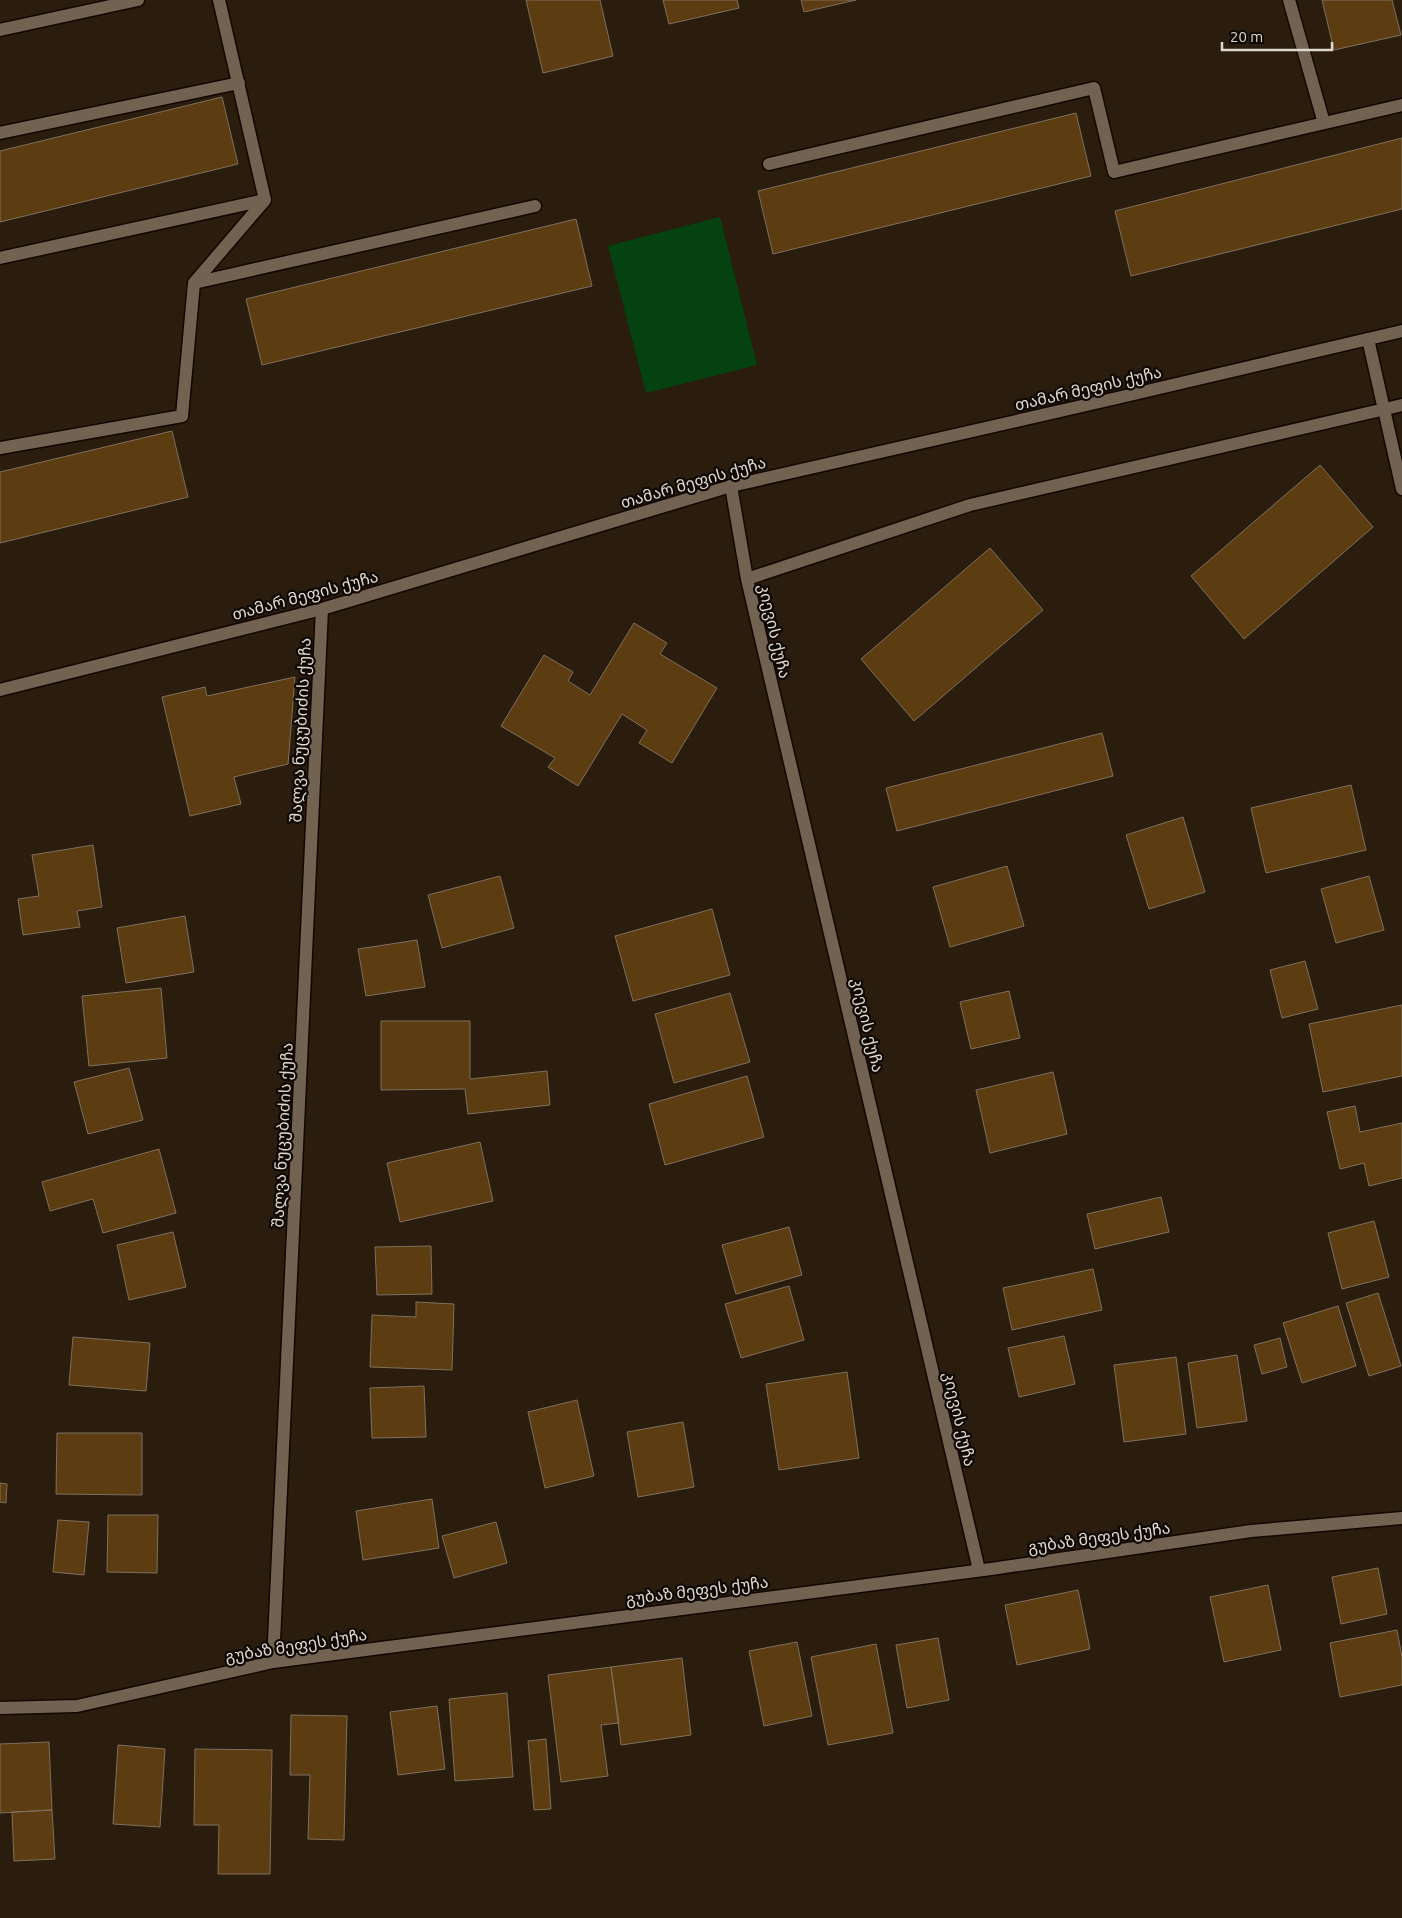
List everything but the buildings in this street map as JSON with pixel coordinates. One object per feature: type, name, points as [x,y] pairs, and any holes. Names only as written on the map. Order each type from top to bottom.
[{"type":"street","points":[[0,30],[138,0]]},
{"type":"street","points":[[219,0],[265,200]]},
{"type":"street","points":[[1290,0],[1324,123]]},
{"type":"street","points":[[0,133],[239,83]]},
{"type":"street","points":[[769,164],[1094,88],[1114,172],[1402,105]]},
{"type":"street","points":[[0,258],[265,200]]},
{"type":"street","points":[[0,448],[182,416],[194,283],[265,200]]},
{"type":"street","points":[[194,283],[535,206]]},
{"type":"street","name":"თამარ მეფის ქუჩა","points":[[0,690],[322,609],[731,486],[1402,331]]},
{"type":"street","points":[[1368,339],[1402,489]]},
{"type":"street","points":[[747,579],[970,505],[1402,405]]},
{"type":"street","name":"კიევის ქუჩა","points":[[731,486],[747,579],[979,1570]]},
{"type":"street","name":"შალვა ნუცუბიძის ქუჩა","points":[[274,1662],[322,609]]},
{"type":"street","name":"გუბაზ მეფეს ქუჩა","points":[[0,1708],[77,1706],[274,1662],[979,1570],[1251,1531],[1402,1518]]},
{"type":"green space","points":[[720,217],[757,365],[646,393],[608,246]]}]
